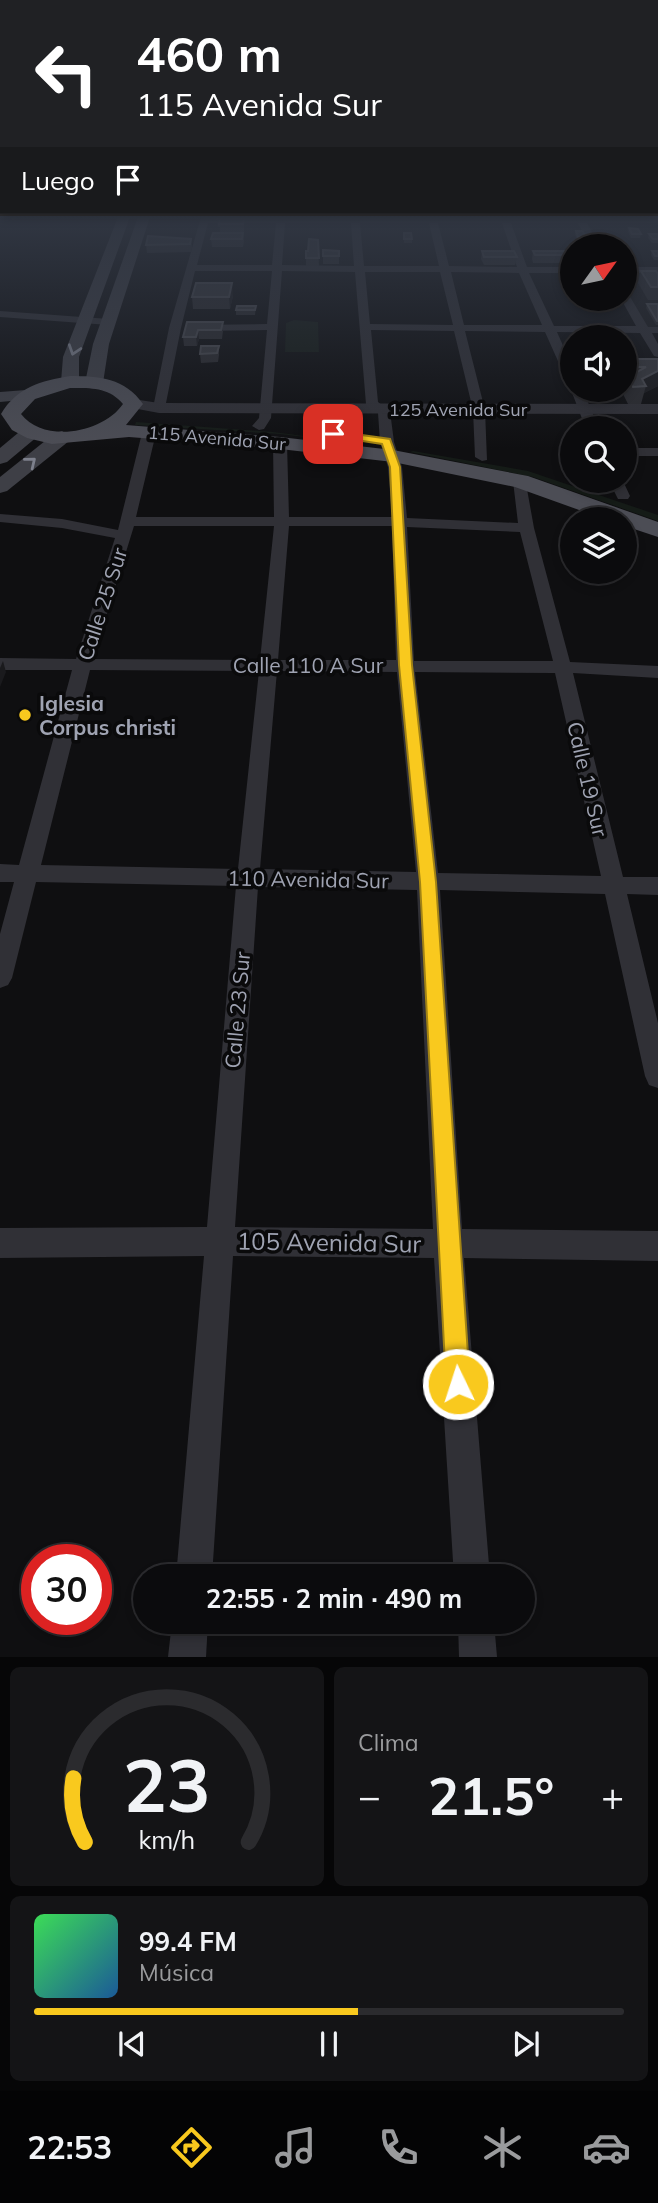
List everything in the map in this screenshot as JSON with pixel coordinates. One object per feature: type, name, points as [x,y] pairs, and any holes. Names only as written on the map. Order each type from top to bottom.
[{"type":"main road","points":[[69,383],[71,357],[94,294]]},
{"type":"main road","points":[[94,383],[101,344],[118,294]]},
{"type":"main road","points":[[0,397],[26,395],[69,383],[94,383],[117,388],[127,394],[131,408],[114,425],[100,432]]},
{"type":"main road","points":[[0,458],[31,432],[15,423],[11,414],[15,404],[26,395]]},
{"type":"main road","name":"115 Avenida Sur","points":[[131,408],[150,417],[263,417],[520,481],[657,526]]},
{"type":"main road","name":"115 Avenida Sur","points":[[31,432],[62,437],[100,432],[149,433],[390,449],[482,457],[560,475]]},
{"type":"main road","points":[[0,487],[62,437]]},
{"type":"main road","name":"115 Avenida Sur","points":[[624,493],[657,526]]},
{"type":"street","points":[[159,408],[183,294]]},
{"type":"street","points":[[263,417],[275,294]]},
{"type":"street","points":[[361,294],[372,404],[383,409],[399,522],[405,665],[428,882],[448,1244],[471,1564]]},
{"type":"street","points":[[449,294],[478,409],[482,457]]},
{"type":"street","points":[[535,294],[560,351]]},
{"type":"street","points":[[0,304],[87,314],[109,322]]},
{"type":"street","points":[[634,312],[658,354]]},
{"type":"street","points":[[0,314],[87,314]]},
{"type":"street","points":[[175,328],[273,327]]},
{"type":"street","points":[[363,327],[658,330]]},
{"type":"street","points":[[582,402],[588,416]]},
{"type":"street","name":"125 Avenida Sur","points":[[131,408],[263,417],[383,409],[658,409]]},
{"type":"street","name":"Calle 25 Sur","points":[[0,978],[83,664],[126,528],[149,433]]},
{"type":"street","name":"Calle 23 Sur","points":[[195,1564],[248,878],[282,520],[280,443]]},
{"type":"street","points":[[637,452],[658,452]]},
{"type":"street","name":"Calle 19 Sur","points":[[520,481],[526,528],[563,667],[658,1076]]},
{"type":"street","points":[[0,519],[126,528],[282,520],[526,528]]},
{"type":"street","name":"Calle 110 A Sur","points":[[0,664],[405,665],[563,667],[658,672]]},
{"type":"street","name":"110 Avenida Sur","points":[[0,873],[658,886]]},
{"type":"street","name":"105 Avenida Sur","points":[[0,1243],[218,1241],[658,1245]]},
{"type":"street","points":[[187,1657],[189,1634]]},
{"type":"street","points":[[477,1634],[478,1657]]},
{"type":"shaded area","points":[[637,294],[658,294],[658,328],[646,328],[637,312]]},
{"type":"shaded area","points":[[294,320],[318,322],[319,352],[285,352],[286,323]]},
{"type":"shaded area","points":[[136,422],[273,432],[373,445],[280,434],[135,425]]},
{"type":"shaded area","points":[[410,452],[528,471],[560,482],[560,487],[533,477]]},
{"type":"shaded area","points":[[578,493],[593,493],[634,507],[618,507]]},
{"type":"shaded area","points":[[637,508],[658,515],[658,521],[637,514]]},
{"type":"building","points":[[193,294],[230,294],[229,297],[192,297]]},
{"type":"building","points":[[647,304],[658,304],[658,321],[657,321]]},
{"type":"building","points":[[237,306],[256,306],[255,310],[236,310]]},
{"type":"building","points":[[187,322],[223,322],[221,330],[198,330],[196,337],[183,337]]},
{"type":"building","points":[[201,346],[219,346],[217,353],[200,354]]},
{"type":"building","points":[[637,359],[658,359],[658,371],[642,379],[646,386],[637,387],[637,372],[646,367],[637,367]]},
{"type":"place","name":"Iglesia Corpus christi","points":[[25,715]]},
{"type":"route","points":[[333,434],[387,442],[395,467],[405,665],[428,882],[458,1384]]}]
